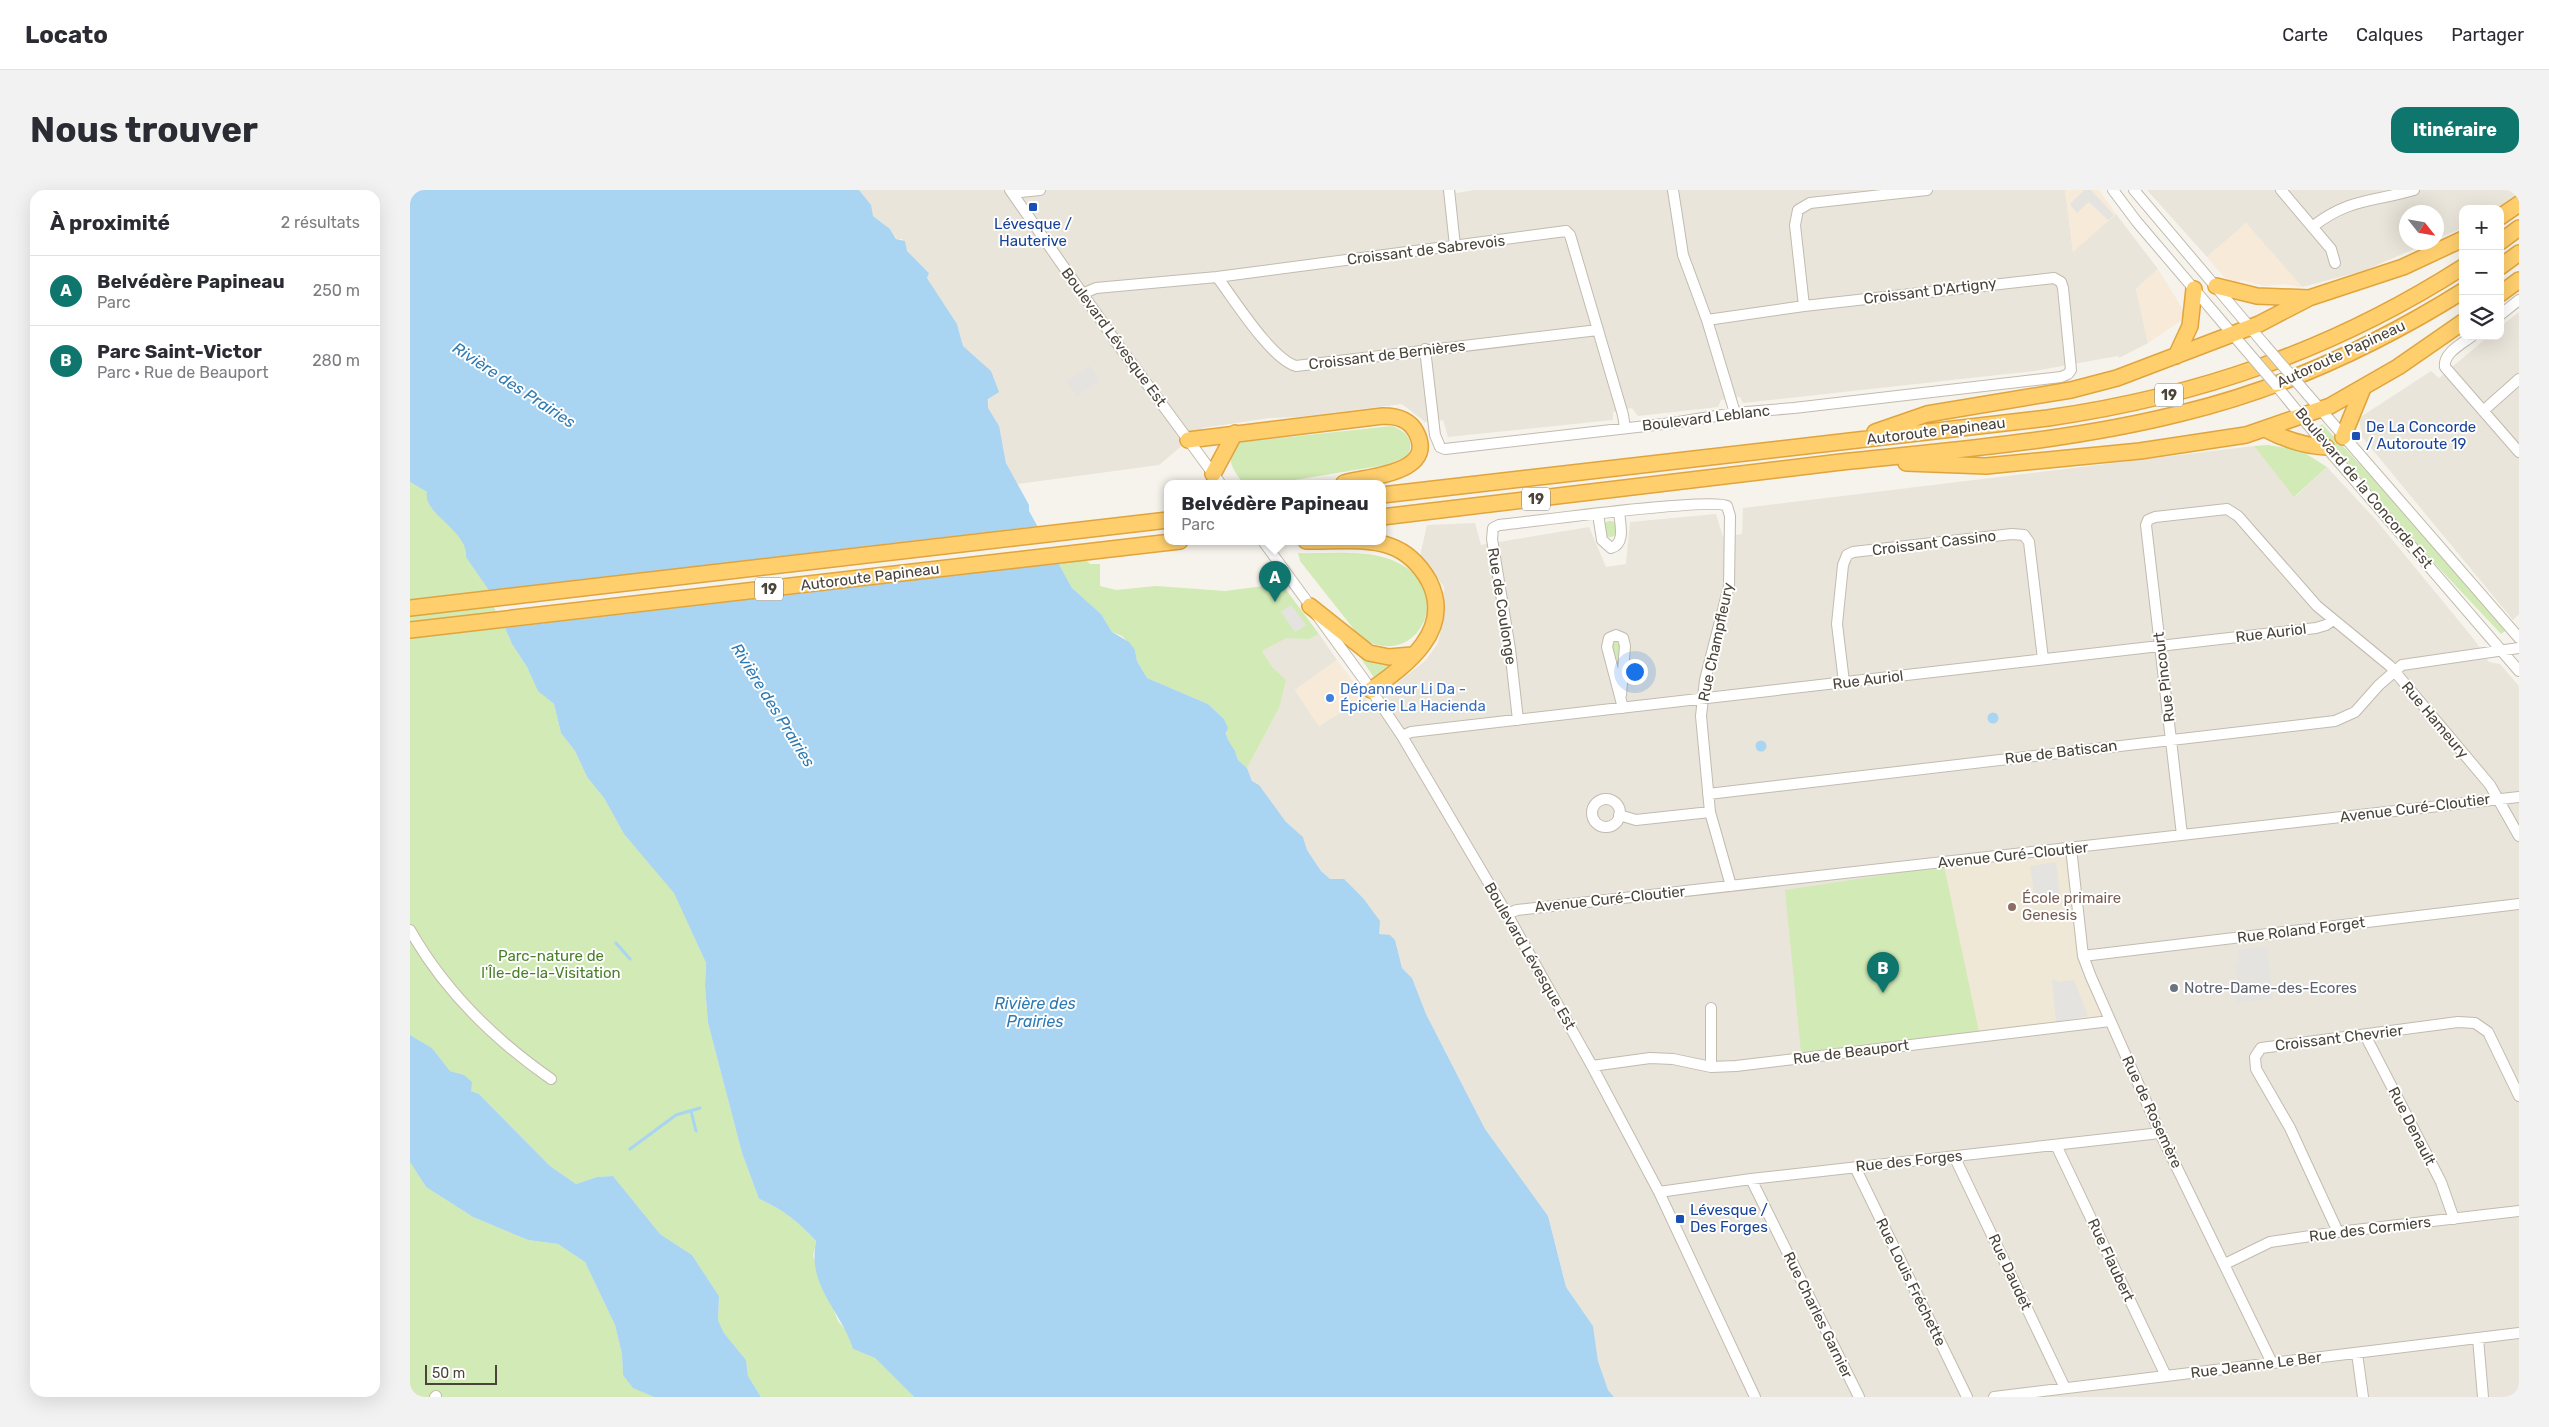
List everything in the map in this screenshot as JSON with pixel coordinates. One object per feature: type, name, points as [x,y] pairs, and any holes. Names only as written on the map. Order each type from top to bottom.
[{"type":"highway","points":[[2504,214],[2519,204]]},
{"type":"highway","points":[[2504,239],[2519,228]]},
{"type":"highway","points":[[1850,441],[1927,414],[2097,384],[2250,328],[2291,309],[2309,298],[2389,273],[2459,242]]},
{"type":"highway","points":[[2504,264],[2519,253]]},
{"type":"highway","name":"Autoroute Papineau","points":[[1386,495],[2076,414],[2142,402],[2204,387],[2274,363],[2342,335],[2398,307],[2459,269]]},
{"type":"highway","points":[[2504,291],[2519,280]]},
{"type":"highway","points":[[2216,286],[2257,296],[2309,298]]},
{"type":"highway","points":[[2176,356],[2190,326],[2194,289]]},
{"type":"highway","name":"Autoroute Papineau","points":[[1386,517],[2082,433],[2200,408],[2282,382],[2341,358],[2393,332],[2459,294]]},
{"type":"highway","points":[[1854,461],[1986,466],[2182,446],[2265,429],[2320,410],[2363,388],[2413,358],[2459,325]]},
{"type":"highway","points":[[2343,437],[2363,388]]},
{"type":"highway","points":[[1188,440],[1384,416],[1400,418],[1413,427],[1419,444],[1418,455],[1412,464],[1397,471],[1357,480]]},
{"type":"highway","points":[[2265,429],[2281,438],[2310,446],[2326,447]]},
{"type":"highway","points":[[1217,479],[1234,433]]},
{"type":"highway","name":"Autoroute Papineau","points":[[410,608],[1164,520]]},
{"type":"highway","name":"Autoroute Papineau","points":[[410,630],[1164,543]]},
{"type":"highway","points":[[1371,690],[1406,664],[1429,637],[1436,617],[1434,594],[1427,577],[1418,564],[1405,553],[1386,545]]},
{"type":"highway","points":[[1310,606],[1369,652],[1389,657],[1412,655]]},
{"type":"street","points":[[1011,192],[1040,190]]},
{"type":"street","points":[[1449,190],[1455,246]]},
{"type":"street","points":[[1673,190],[1683,255],[1707,320],[1735,413]]},
{"type":"street","points":[[1804,306],[1795,226],[1798,210],[1810,203],[1927,190]]},
{"type":"street","name":"Boulevard de la Concorde Est","points":[[2112,190],[2137,222],[2291,402],[2326,447],[2519,671]]},
{"type":"street","name":"Boulevard de la Concorde Est","points":[[2134,190],[2343,437],[2393,490],[2519,638]]},
{"type":"street","points":[[2280,190],[2331,249],[2335,263]]},
{"type":"street","points":[[2312,227],[2328,214],[2350,204],[2414,190]]},
{"type":"street","name":"Boulevard Lévesque Est","points":[[1011,192],[1082,294],[1217,479]]},
{"type":"street","name":"Croissant de Sabrevois","points":[[1082,294],[1096,288],[1216,277],[1566,231],[1570,236],[1624,415],[1625,428]]},
{"type":"street","name":"Croissant de Bernières","points":[[1216,277],[1273,350],[1286,364],[1296,366],[1425,349],[1598,330]]},
{"type":"street","name":"Croissant D'Artigny","points":[[1707,320],[1804,306],[2054,278],[2061,282],[2063,288],[2070,372]]},
{"type":"street","points":[[2504,312],[2519,300]]},
{"type":"street","points":[[2467,340],[2448,355],[2444,364],[2446,370],[2519,452]]},
{"type":"street","name":"Boulevard Leblanc","points":[[1425,349],[1435,434],[1442,448],[2061,377],[2070,372]]},
{"type":"street","points":[[2483,411],[2519,379]]},
{"type":"street","name":"Rue de Coulonge","points":[[1518,720],[1492,531],[1499,525],[1719,502],[1727,506],[1730,516]]},
{"type":"street","name":"Rue Hameury","points":[[2148,520],[2155,517],[2231,510],[2317,606],[2372,649],[2394,671],[2499,799],[2519,836]]},
{"type":"street","points":[[1598,514],[1602,540],[1611,548],[1617,546],[1621,539],[1619,512]]},
{"type":"street","name":"Rue Champfleury","points":[[1730,516],[1729,586],[1702,700],[1702,741],[1710,812],[1731,886]]},
{"type":"street","name":"Rue Pincourt","points":[[2148,520],[2147,534],[2182,835]]},
{"type":"street","name":"Croissant Cassino","points":[[1844,682],[1837,624],[1845,556],[1852,552],[2022,534],[2029,542],[2043,659]]},
{"type":"street","name":"Boulevard Lévesque Est","points":[[1265,545],[1371,690],[1402,736],[1507,914],[1592,1066],[1659,1192],[1756,1397]]},
{"type":"street","name":"Rue Auriol","points":[[1402,736],[1411,732],[2316,628],[2326,625],[2333,620]]},
{"type":"street","points":[[1621,696],[1625,646],[1623,638],[1616,634],[1609,638],[1607,647],[1623,708]]},
{"type":"street","points":[[2394,671],[2405,664],[2519,648]]},
{"type":"street","name":"Rue de Batiscan","points":[[1708,794],[2343,719],[2354,712],[2394,671]]},
{"type":"street","name":"Avenue Curé-Cloutier","points":[[1507,914],[1517,910],[2519,796]]},
{"type":"street","points":[[1619,815],[1636,820],[1710,812]]},
{"type":"street","name":"Rue de Rosemère","points":[[2071,848],[2083,956],[2160,1133],[2272,1363]]},
{"type":"street","name":"Rue Roland Forget","points":[[2083,956],[2519,904]]},
{"type":"street","points":[[410,930],[432,966],[482,1022],[518,1055],[551,1079]]},
{"type":"street","points":[[1711,1008],[1711,1067]]},
{"type":"street","name":"Rue de Beauport","points":[[1592,1066],[1650,1058],[1673,1059],[1711,1067],[1736,1066],[2110,1021]]},
{"type":"street","name":"Croissant Chevrier","points":[[2338,1232],[2290,1128],[2256,1069],[2255,1057],[2261,1048],[2458,1022],[2475,1023],[2488,1032],[2519,1096]]},
{"type":"street","name":"Rue Denault","points":[[2365,1035],[2441,1182],[2454,1219]]},
{"type":"street","name":"Rue des Forges","points":[[1659,1192],[1751,1179],[2160,1133]]},
{"type":"street","name":"Rue Flaubert","points":[[2056,1145],[2166,1376]]},
{"type":"street","name":"Rue Daudet","points":[[1954,1156],[2065,1388]]},
{"type":"street","name":"Rue Louis Fréchette","points":[[1855,1167],[1967,1397]]},
{"type":"street","name":"Rue Charles Garnier","points":[[1751,1179],[1859,1397]]},
{"type":"street","name":"Rue des Cormiers","points":[[2225,1264],[2270,1242],[2338,1232],[2519,1211]]},
{"type":"street","name":"Rue Jeanne Le Ber","points":[[1994,1397],[2519,1333]]},
{"type":"street","points":[[2478,1338],[2483,1397]]},
{"type":"street","points":[[2357,1352],[2362,1397]]},
{"type":"shaded area","points":[[859,190],[1455,190],[1456,193],[1475,190],[2065,190],[2073,251],[2116,214],[2158,269],[2136,289],[2148,343],[2119,358],[2118,356],[2034,371],[1743,403],[1740,397],[1721,400],[1718,407],[1638,416],[1632,408],[1613,412],[1613,420],[1448,437],[1443,420],[1425,422],[1402,404],[1299,417],[1269,418],[1203,428],[1159,465],[1018,484],[1012,478],[1006,463],[1003,446],[988,408],[991,371],[963,346],[957,324],[927,278],[929,272],[906,251],[906,245],[902,239],[897,239],[890,229],[873,216]]},
{"type":"shaded area","points":[[2065,190],[2099,190],[2116,214],[2073,252]]},
{"type":"shaded area","points":[[2084,190],[2091,190],[2114,215],[2108,220],[2089,202],[2077,213],[2070,204]]},
{"type":"shaded area","points":[[2147,190],[2519,190],[2519,195],[2504,206],[2459,205],[2459,230],[2444,236],[2444,205],[2399,205],[2399,250],[2412,250],[2363,271],[2302,287],[2246,223],[2207,257]]},
{"type":"shaded area","points":[[2246,223],[2302,287],[2284,284],[2265,286],[2242,280],[2234,283],[2224,277],[2207,257]]},
{"type":"shaded area","points":[[2158,269],[2184,311],[2181,321],[2148,343],[2136,289]]},
{"type":"shaded area","points":[[2519,312],[2519,614],[2513,620],[2362,437],[2359,418],[2431,371],[2439,378],[2484,340],[2504,340],[2504,324]]},
{"type":"shaded area","points":[[1089,365],[1100,380],[1077,397],[1066,382]]},
{"type":"shaded area","points":[[2254,446],[2295,497],[2327,467],[2376,520],[2473,638],[2489,662],[2500,664],[2519,686],[2519,1397],[1614,1397],[1608,1390],[1598,1361],[1593,1326],[1566,1287],[1548,1216],[1485,1129],[1426,1014],[1412,978],[1402,968],[1395,940],[1379,934],[1363,898],[1344,880],[1330,879],[1321,871],[1307,850],[1303,837],[1286,822],[1259,785],[1252,781],[1247,768],[1279,708],[1273,668],[1262,651],[1286,637],[1309,639],[1319,634],[1337,660],[1295,690],[1319,726],[1365,697],[1370,705],[1426,660],[1438,643],[1444,616],[1444,587],[1420,556],[1427,525],[1475,523],[1481,545],[1589,527],[1606,567],[1626,564],[1630,522],[1716,514],[1723,537],[1742,534],[1743,508]]},
{"type":"shaded area","points":[[1291,605],[1306,625],[1295,632],[1281,612]]},
{"type":"shaded area","points":[[1337,660],[1365,697],[1319,726],[1295,690]]},
{"type":"shaded area","name":"École primaire Genesis","points":[[2065,853],[2079,963],[2104,1022],[1980,1037],[1944,866]]},
{"type":"shaded area","points":[[2056,862],[2060,895],[2035,899],[2030,866]]},
{"type":"shaded area","points":[[2267,946],[2273,999],[2236,1003],[2234,986],[2238,985],[2235,964],[2239,963],[2237,950]]},
{"type":"shaded area","points":[[2052,979],[2060,982],[2074,980],[2088,1016],[2056,1022]]},
{"type":"green space","points":[[2322,424],[2396,503],[2505,631],[2501,634],[2425,553],[2327,438],[2319,427]]},
{"type":"green space","points":[[1392,426],[1405,434],[1410,442],[1410,447],[1406,457],[1385,465],[1294,480],[1241,480],[1235,472],[1231,458],[1232,453],[1241,442]]},
{"type":"green space","points":[[2268,445],[2300,450],[2327,467],[2294,497],[2254,446]]},
{"type":"green space","name":"Parc-nature de l'Île-de-la-Visitation","points":[[410,482],[427,492],[428,501],[433,509],[461,539],[466,547],[467,557],[488,589],[512,644],[527,667],[538,690],[554,704],[561,733],[575,751],[587,777],[604,798],[624,834],[674,892],[706,963],[705,986],[708,1023],[742,1153],[759,1199],[790,1217],[816,1241],[813,1256],[838,1321],[848,1333],[853,1349],[875,1358],[914,1397],[761,1397],[748,1376],[746,1360],[724,1333],[718,1320],[719,1296],[692,1255],[660,1234],[613,1176],[597,1177],[576,1184],[550,1166],[479,1094],[471,1091],[464,1075],[450,1071],[432,1048],[410,1035]]},
{"type":"green space","points":[[1610,521],[1618,529],[1610,537],[1602,529]]},
{"type":"green space","points":[[1298,553],[1365,554],[1386,558],[1409,570],[1423,586],[1427,604],[1424,621],[1414,635],[1400,644],[1381,646],[1360,637],[1300,561]]},
{"type":"green space","points":[[1086,560],[1090,564],[1100,564],[1100,586],[1116,590],[1156,586],[1225,591],[1272,585],[1275,575],[1319,634],[1309,639],[1286,638],[1262,651],[1273,668],[1286,680],[1279,708],[1247,768],[1238,760],[1235,751],[1228,741],[1224,719],[1208,704],[1147,678],[1137,661],[1135,650],[1122,636],[1112,632],[1101,614],[1072,588],[1058,564]]},
{"type":"green space","points":[[1617,640],[1620,644],[1618,670],[1611,643]]},
{"type":"green space","points":[[1356,651],[1401,662],[1375,679]]},
{"type":"green space","points":[[1944,866],[1980,1037],[1801,1052],[1785,890]]},
{"type":"green space","points":[[410,1162],[426,1187],[473,1217],[528,1240],[558,1244],[585,1262],[615,1325],[622,1354],[623,1375],[634,1388],[654,1397],[410,1397]]},
{"type":"water","name":"Rivière des Prairies","points":[[410,190],[859,190],[871,205],[873,216],[890,229],[896,239],[905,241],[907,251],[929,273],[927,278],[957,324],[963,346],[991,371],[999,392],[988,399],[988,408],[999,426],[1006,463],[1029,505],[1029,511],[1072,588],[1101,614],[1112,632],[1129,642],[1135,650],[1137,661],[1147,678],[1208,704],[1224,719],[1228,728],[1226,733],[1228,740],[1238,760],[1247,768],[1252,781],[1259,785],[1286,822],[1303,837],[1307,850],[1321,871],[1330,879],[1344,879],[1363,898],[1380,921],[1379,934],[1390,935],[1395,940],[1402,968],[1412,978],[1426,1014],[1485,1129],[1548,1216],[1566,1287],[1593,1326],[1598,1361],[1608,1390],[1614,1397],[914,1397],[875,1358],[853,1349],[848,1335],[827,1298],[816,1272],[816,1241],[790,1217],[759,1199],[742,1153],[708,1023],[705,986],[706,963],[674,893],[624,834],[604,798],[587,777],[575,751],[561,733],[554,704],[538,691],[527,667],[512,644],[488,589],[466,557],[465,548],[460,539],[431,508],[427,500],[427,492],[410,482]]},
{"type":"water","points":[[1991,713],[1995,713],[1998,718],[1997,722],[1991,723],[1988,720],[1988,716]]},
{"type":"water","points":[[1759,741],[1763,741],[1766,746],[1765,750],[1759,751],[1756,748],[1756,744]]},
{"type":"water","points":[[410,1035],[432,1048],[450,1071],[464,1075],[472,1082],[471,1091],[479,1094],[550,1166],[576,1184],[597,1177],[613,1176],[660,1234],[692,1255],[719,1296],[718,1320],[724,1333],[746,1360],[748,1376],[761,1397],[654,1397],[633,1388],[623,1375],[622,1354],[615,1325],[585,1262],[558,1244],[528,1240],[473,1217],[426,1187],[410,1162]]},
{"type":"pier","points":[[1040,526],[1061,563],[504,628],[486,591]]},
{"type":"waterway","points":[[616,943],[630,959]]},
{"type":"waterway","points":[[630,1149],[676,1115],[700,1108]]},
{"type":"waterway","points":[[691,1111],[696,1131]]},
{"type":"place","name":"Lévesque / Hauterive","points":[[1033,207]]},
{"type":"place","name":"De La Concorde / Autoroute 19","points":[[2356,436]]},
{"type":"place","name":"Belvédère Papineau","points":[[1275,602]]},
{"type":"place","name":"Dépanneur Li Da - Épicerie La Hacienda","points":[[1330,698]]},
{"type":"place","name":"École primaire Genesis","points":[[2012,907]]},
{"type":"place","name":"Notre-Dame-des-Ecores","points":[[2174,988]]},
{"type":"place","name":"Parc Saint-Victor","points":[[1883,993]]},
{"type":"place","name":"Lévesque / Des Forges","points":[[1680,1219]]}]
